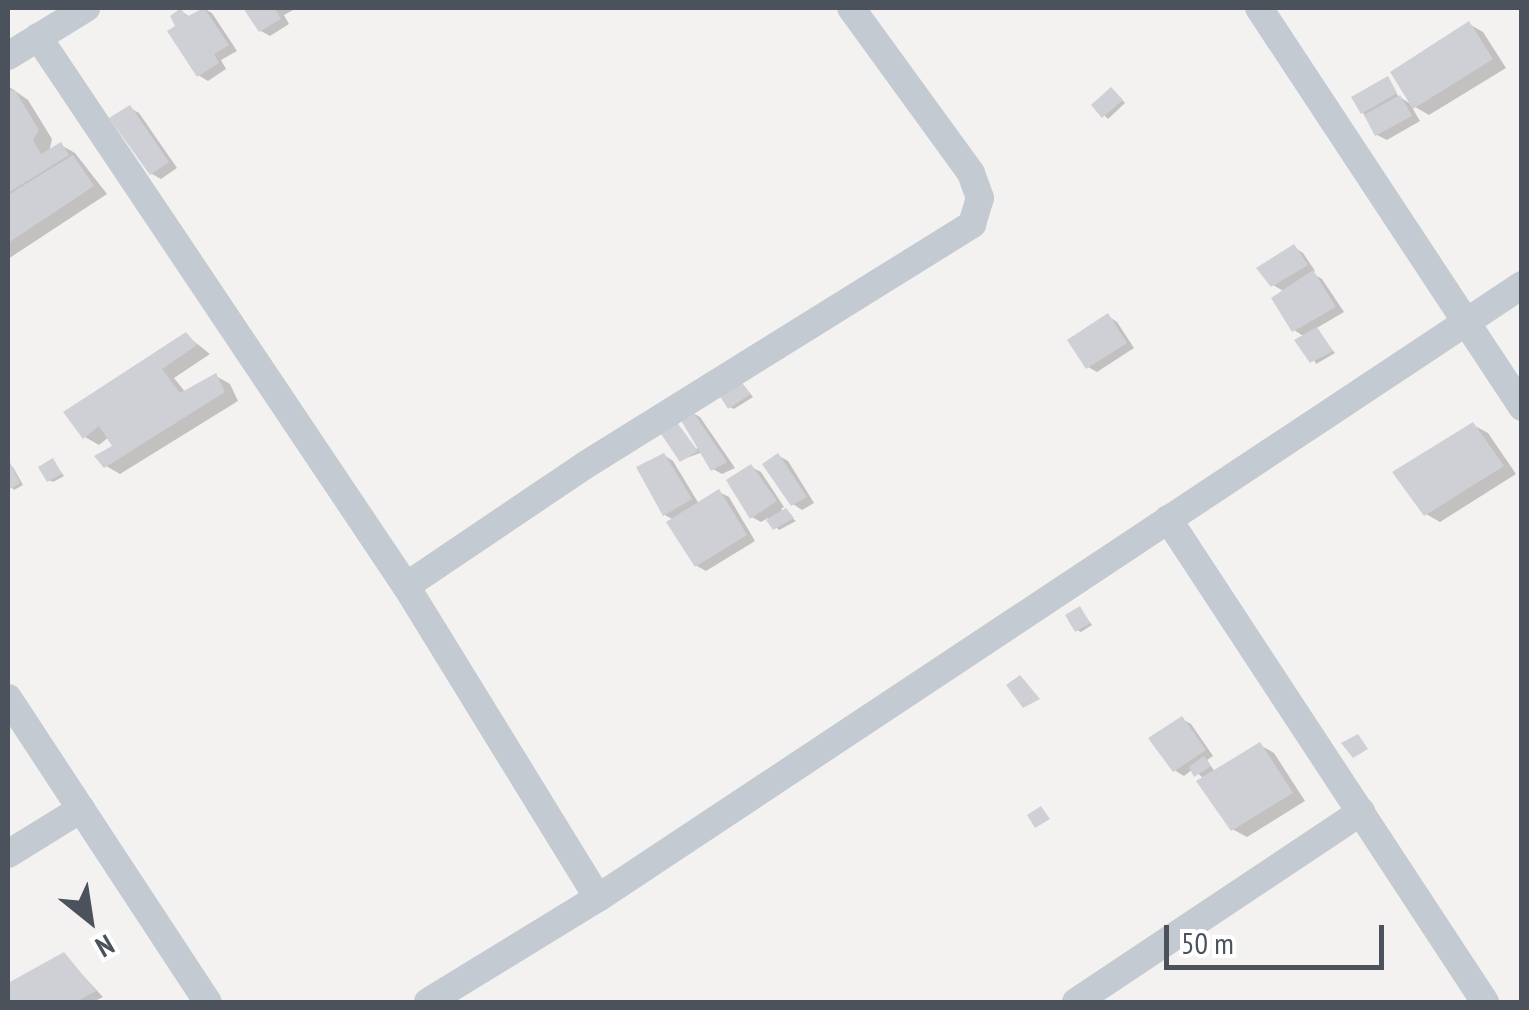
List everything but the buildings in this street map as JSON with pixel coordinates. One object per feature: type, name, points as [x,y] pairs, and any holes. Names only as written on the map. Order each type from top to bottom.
[{"type":"street","points":[[8,56],[86,8]]},
{"type":"street","points":[[406,586],[587,464],[972,224],[980,198],[971,173],[852,8]]},
{"type":"street","points":[[1260,8],[1522,407]]},
{"type":"street","points":[[38,37],[406,586],[598,898]]},
{"type":"street","points":[[428,1002],[598,898],[1522,285]]},
{"type":"street","points":[[1168,519],[1485,1002]]},
{"type":"street","points":[[8,698],[208,1002]]},
{"type":"street","points":[[8,854],[81,809]]},
{"type":"street","points":[[1076,1002],[1361,812]]}]
